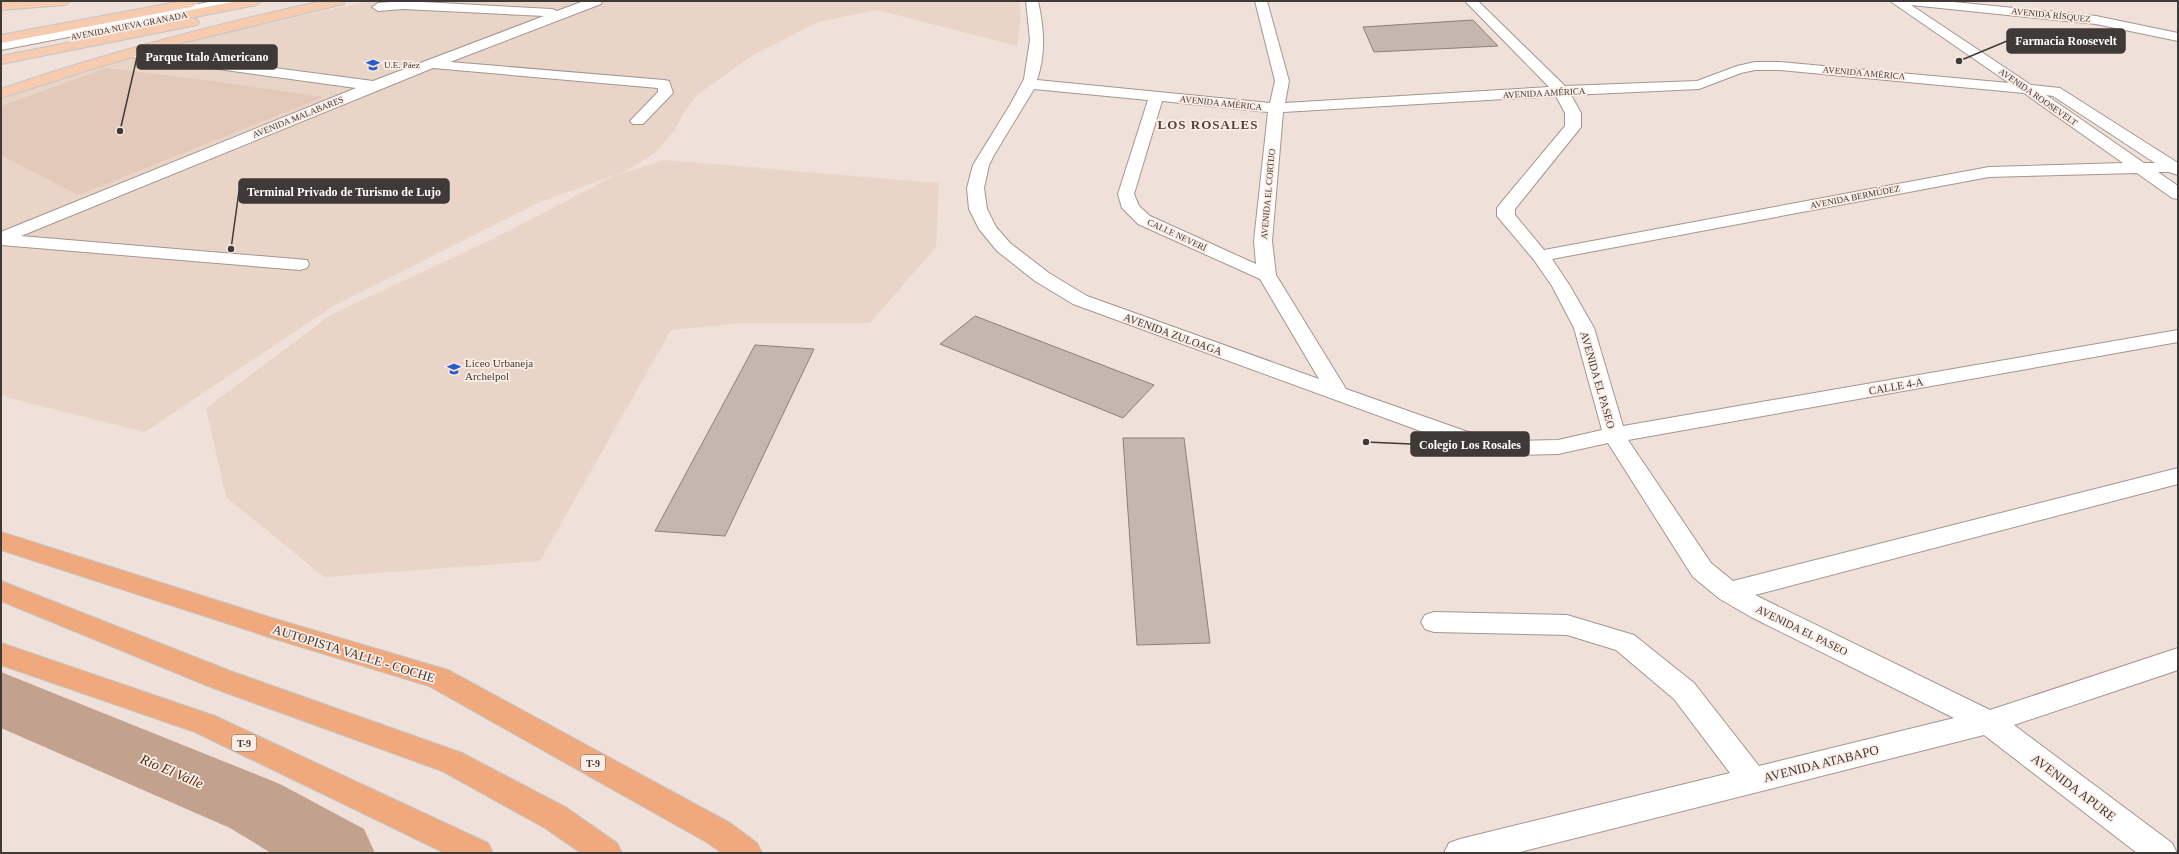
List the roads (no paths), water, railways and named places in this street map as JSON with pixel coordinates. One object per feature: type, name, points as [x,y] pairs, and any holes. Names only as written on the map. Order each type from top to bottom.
[{"type":"highway","name":"AUTOPISTA VALLE - COCHE","points":[[1,541],[272,628],[438,678],[719,833],[746,853]]},
{"type":"highway","points":[[1,591],[223,680],[452,762],[556,818],[606,853]]},
{"type":"highway","name":"T-9","points":[[1,654],[205,724],[477,853]]},
{"type":"main road","points":[[1,6],[65,1]]},
{"type":"main road","points":[[1,30],[157,1]]},
{"type":"main road","name":"AVENIDA NUEVA GRANADA","points":[[1,39],[203,1]]},
{"type":"main road","name":"AVENIDA NUEVA GRANADA","points":[[1,51],[256,1]]},
{"type":"main road","points":[[1,60],[296,1]]},
{"type":"main road","points":[[1,94],[56,75],[214,30],[339,1]]},
{"type":"street","points":[[1,46],[234,1]]},
{"type":"street","points":[[378,7],[403,5],[549,16],[560,1]]},
{"type":"street","name":"AVENIDA MALABARES","points":[[1,239],[549,16],[596,1]]},
{"type":"street","name":"AVENIDA ZULOAGA","points":[[1032,1],[1038,34],[1029,84],[980,166],[975,194],[984,225],[1007,251],[1040,276],[1080,300],[1464,439],[1516,448],[1558,447],[1614,435]]},
{"type":"street","name":"AVENIDA EL CORTIJO","points":[[1261,1],[1282,81],[1276,108],[1263,241],[1267,275],[1339,395]]},
{"type":"street","name":"AVENIDA EL PASEO","points":[[1471,1],[1519,51],[1561,91],[1573,113],[1573,127],[1506,208],[1506,216],[1511,224],[1540,256],[1561,286],[1584,328],[1614,435],[1702,570],[1729,592],[1760,610],[1988,722]]},
{"type":"street","name":"AVENIDA ROOSEVELT","points":[[1896,1],[2028,79]]},
{"type":"street","name":"AVENIDA RÍSQUEZ","points":[[1905,1],[2096,20],[2178,37]]},
{"type":"street","name":"AVENIDA ROOSEVELT","points":[[1922,2],[2028,79],[2141,169],[2178,194]]},
{"type":"street","points":[[1,51],[88,29]]},
{"type":"street","points":[[132,53],[374,86]]},
{"type":"street","points":[[431,65],[664,84],[666,93],[638,121]]},
{"type":"street","name":"AVENIDA AMÉRICA","points":[[1029,84],[1276,108],[1561,91],[1699,85],[1755,66],[1780,66],[2028,79],[2056,92]]},
{"type":"street","name":"AVENIDA ROOSEVELT","points":[[2056,92],[2175,169]]},
{"type":"street","name":"CALLE NEVERÍ","points":[[1156,96],[1126,194],[1131,208],[1144,220],[1164,230],[1267,275]]},
{"type":"street","name":"AVENIDA BERMÚDEZ","points":[[1540,256],[1989,172],[2175,169]]},
{"type":"street","points":[[1,239],[300,264]]},
{"type":"street","name":"CALLE 4-A","points":[[1614,435],[2178,336]]},
{"type":"street","points":[[1729,592],[2178,476]]},
{"type":"street","points":[[1434,622],[1441,620],[1567,625],[1626,642],[1684,691],[1752,780]]},
{"type":"street","name":"AVENIDA ATABAPO","points":[[1460,853],[1988,722],[2178,659]]},
{"type":"street","name":"AVENIDA APURE","points":[[1988,722],[2161,853]]},
{"type":"waterway","name":"Río El Valle","points":[[1,699],[255,806],[338,853]]},
{"type":"place","name":"Farmacia Roosevelt","points":[[1959,61]]},
{"type":"place","name":"U.E. Páez","points":[[373,65]]},
{"type":"place","name":"Parque Italo Americano","points":[[120,131]]},
{"type":"place","name":"Terminal Privado de Turismo de Lujo","points":[[231,249]]},
{"type":"place","name":"Liceo Urbaneja Archelpol","points":[[454,369]]},
{"type":"place","name":"Colegio Los Rosales","points":[[1366,442]]},
{"type":"district","name":"LOS ROSALES","points":[[1208,124]]}]
